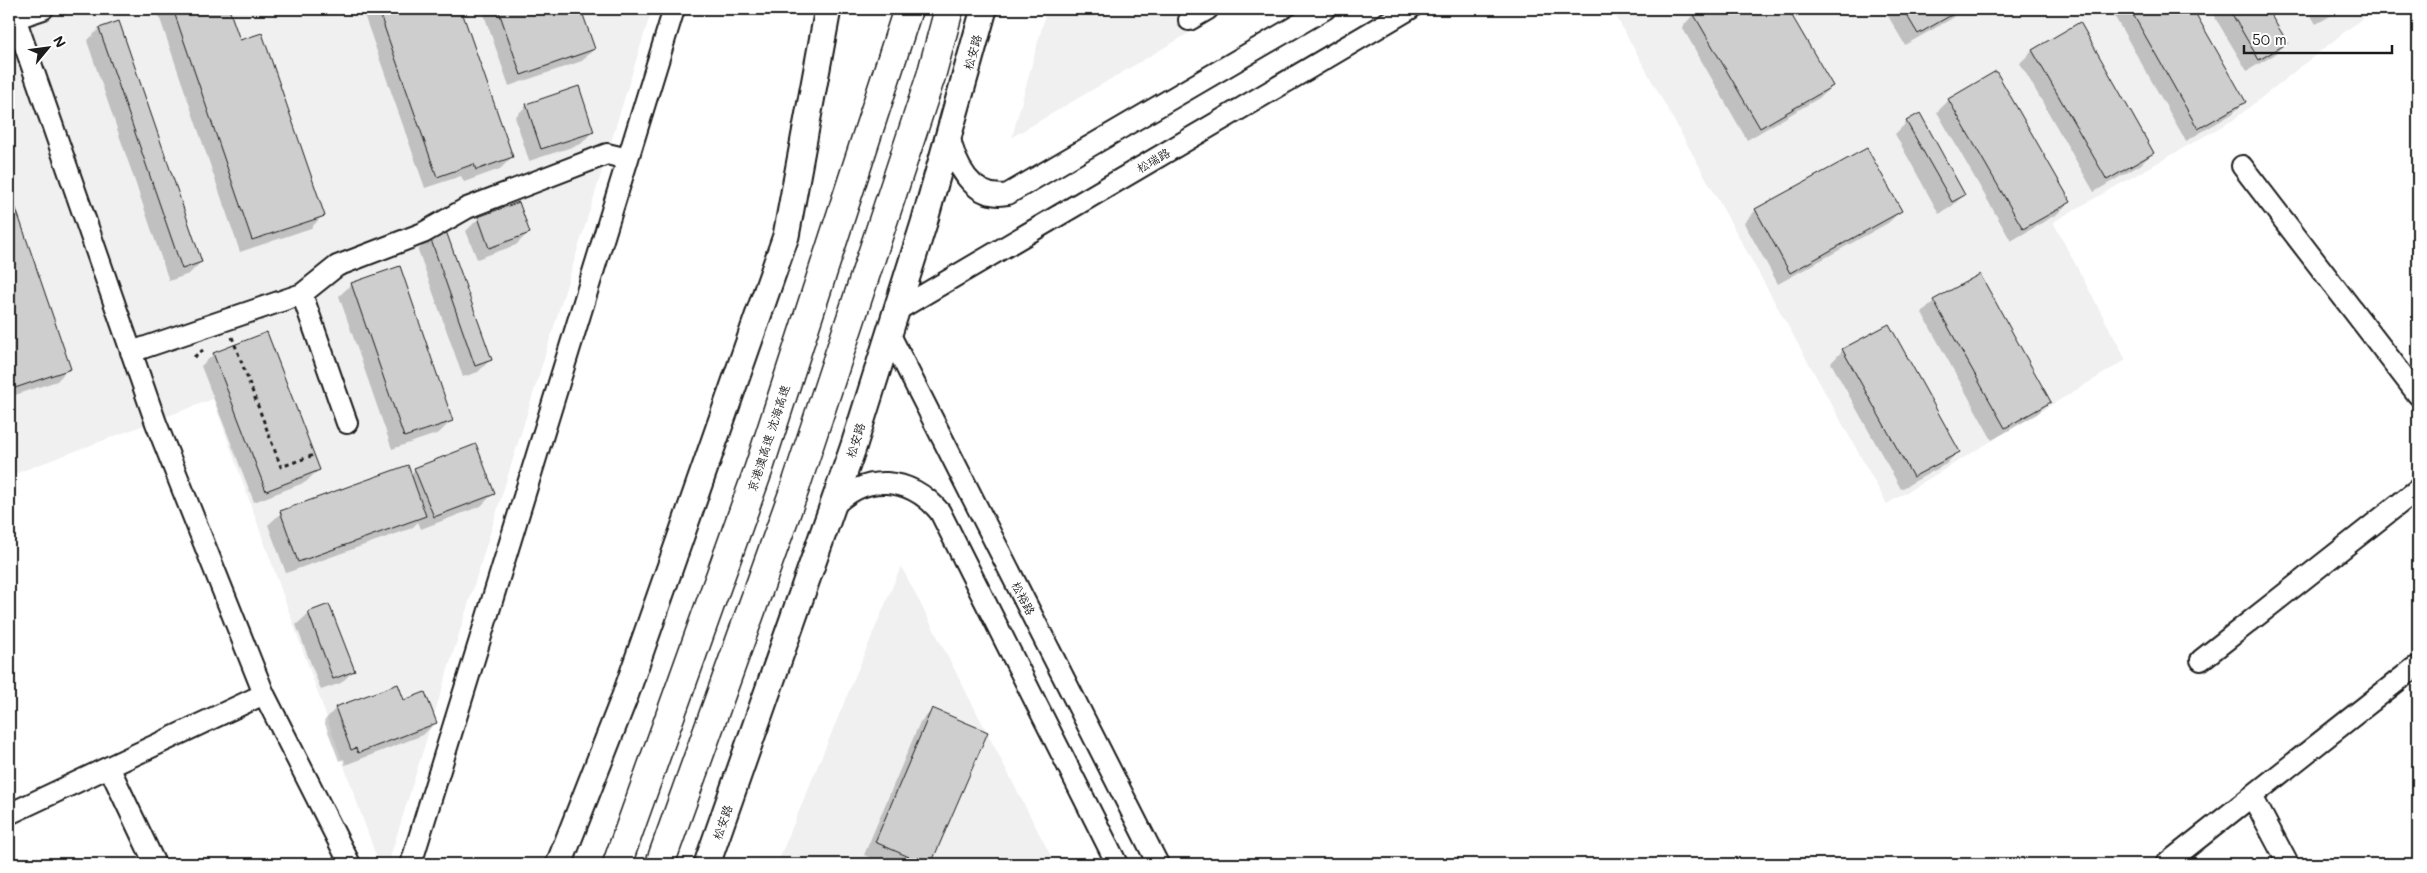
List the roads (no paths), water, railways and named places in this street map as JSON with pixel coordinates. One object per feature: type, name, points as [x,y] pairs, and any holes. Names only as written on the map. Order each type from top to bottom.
[{"type":"highway","name":"京港澳高速 沈海高速","points":[[618,864],[759,468],[908,9]]},
{"type":"highway","points":[[660,864],[795,488],[928,85],[949,9]]},
{"type":"main road","points":[[559,864],[625,696],[786,236],[828,9]]},
{"type":"main road","name":"松安路","points":[[707,864],[832,508],[892,322],[984,9]]},
{"type":"street","points":[[43,9],[14,14],[156,423],[264,694],[350,864]]},
{"type":"street","points":[[411,864],[674,9]]},
{"type":"street","points":[[1189,20],[1208,9]]},
{"type":"street","points":[[949,133],[954,153],[973,184],[981,191],[990,195],[1008,194],[1325,9]]},
{"type":"street","name":"松瑞路","points":[[892,322],[1410,9]]},
{"type":"street","points":[[131,352],[302,294],[337,266],[423,233],[467,208],[607,154],[628,159]]},
{"type":"street","points":[[2242,166],[2418,394]]},
{"type":"street","points":[[302,294],[347,423]]},
{"type":"street","name":"松裕路","points":[[892,322],[1158,864]]},
{"type":"street","points":[[832,508],[839,500],[854,491],[876,484],[897,483],[920,492],[940,512],[1117,864]]},
{"type":"street","points":[[2201,660],[2418,489]]},
{"type":"street","points":[[2166,864],[2414,668]]},
{"type":"street","points":[[9,814],[264,694]]},
{"type":"street","points":[[109,767],[155,864]]},
{"type":"street","points":[[2252,796],[2288,864]]}]
